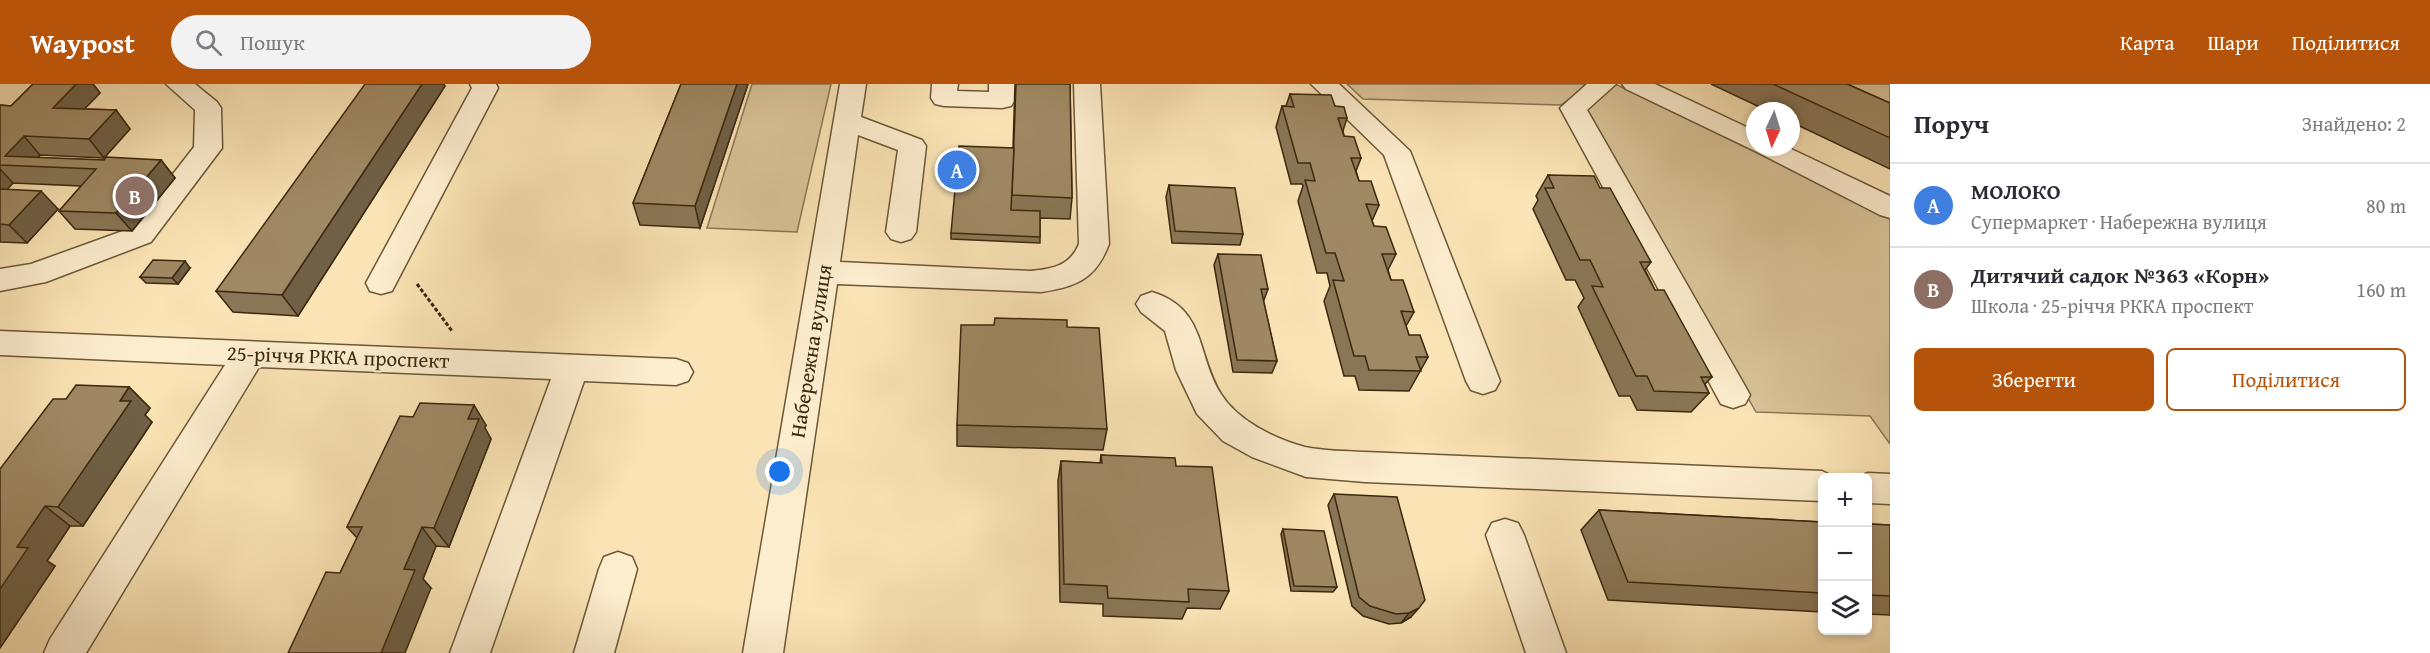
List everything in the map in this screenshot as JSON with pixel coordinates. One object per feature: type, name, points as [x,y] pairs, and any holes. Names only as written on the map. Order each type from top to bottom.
[{"type":"street","points":[[0,280],[35,274],[141,235],[208,148],[208,108],[179,84]]},
{"type":"street","points":[[381,283],[485,88],[483,84]]},
{"type":"street","name":"Набережна вулиця","points":[[763,653],[853,84]]},
{"type":"street","points":[[945,84],[944,98],[1002,100],[1002,84]]},
{"type":"street","points":[[823,272],[1030,282],[1053,279],[1074,272],[1089,260],[1094,244],[1088,84]]},
{"type":"street","points":[[1324,84],[1396,151],[1483,381]]},
{"type":"street","points":[[1603,84],[1573,108],[1733,395]]},
{"type":"street","points":[[1635,84],[1746,138]]},
{"type":"street","points":[[847,121],[912,146],[901,232]]},
{"type":"street","points":[[1783,156],[1890,208]]},
{"type":"street","points":[[1152,304],[1179,325],[1193,370],[1209,404],[1222,418],[1235,431],[1264,447],[1306,462],[1365,467],[1818,486]]},
{"type":"street","name":"25-річчя РККА проспект","points":[[0,343],[676,372]]},
{"type":"street","points":[[64,653],[250,353]]},
{"type":"street","points":[[470,653],[572,367]]},
{"type":"street","points":[[1872,488],[1890,489]]},
{"type":"street","points":[[1505,535],[1546,653]]},
{"type":"street","points":[[594,653],[618,569]]},
{"type":"path","points":[[395,255],[476,363]]},
{"type":"shaded area","points":[[752,84],[831,84],[797,232],[707,228]]},
{"type":"shaded area","points":[[1347,84],[1590,84],[1561,105],[1363,99]]},
{"type":"shaded area","points":[[1615,84],[1746,147],[1746,156],[1764,156],[1890,217],[1890,444],[1870,416],[1756,412],[1584,110]]},
{"type":"shaded area","points":[[1791,84],[1890,84],[1890,129]]},
{"type":"building","points":[[33,84],[76,84],[53,108],[116,110],[89,139],[24,136],[5,156],[161,160],[116,213],[59,211],[96,169],[0,165],[0,105],[11,106]]},
{"type":"building","points":[[365,84],[422,84],[282,295],[216,291]]},
{"type":"building","points":[[681,84],[737,84],[695,206],[633,203]]},
{"type":"building","points":[[1016,84],[1070,84],[1072,198],[1012,195]]},
{"type":"building","points":[[1773,84],[1847,84],[1890,103],[1890,138]]},
{"type":"building","points":[[1290,94],[1331,95],[1335,106],[1344,107],[1347,118],[1338,118],[1344,136],[1354,137],[1361,158],[1351,158],[1359,181],[1371,181],[1379,205],[1366,204],[1374,226],[1386,227],[1396,254],[1382,254],[1391,280],[1403,280],[1414,312],[1401,311],[1409,335],[1420,335],[1428,357],[1416,357],[1421,371],[1369,370],[1365,356],[1354,356],[1333,280],[1344,281],[1335,253],[1326,253],[1305,180],[1315,181],[1310,163],[1298,163],[1282,106],[1294,107]]},
{"type":"building","points":[[959,146],[1014,148],[1011,210],[1040,211],[1040,237],[951,233]]},
{"type":"building","points":[[1548,175],[1594,176],[1600,188],[1610,188],[1651,262],[1640,262],[1655,290],[1664,290],[1712,377],[1701,377],[1709,393],[1654,391],[1647,376],[1636,376],[1592,286],[1603,287],[1590,260],[1580,260],[1545,188],[1554,188]]},
{"type":"building","points":[[1169,185],[1235,188],[1243,234],[1175,231]]},
{"type":"building","points":[[0,189],[41,191],[9,225],[0,224]]},
{"type":"building","points":[[1218,254],[1261,255],[1268,289],[1261,289],[1277,361],[1237,360]]},
{"type":"building","points":[[153,260],[185,261],[172,278],[140,277]]},
{"type":"building","points":[[995,318],[1067,320],[1067,327],[1099,328],[1107,429],[957,425],[961,325],[994,325]]},
{"type":"building","points":[[76,385],[129,387],[120,401],[131,401],[58,507],[45,506],[17,547],[28,548],[0,589],[0,469],[53,399],[66,399]]},
{"type":"building","points":[[420,403],[474,405],[468,419],[479,419],[434,528],[422,527],[404,569],[415,570],[381,653],[288,653],[326,572],[340,573],[362,527],[347,527],[400,416],[413,417]]},
{"type":"building","points":[[1101,455],[1175,458],[1176,466],[1212,467],[1229,591],[1188,589],[1189,602],[1108,598],[1107,586],[1064,584],[1061,461],[1102,463]]},
{"type":"building","points":[[1334,494],[1397,497],[1425,600],[1419,608],[1409,613],[1396,614],[1370,606],[1359,597]]},
{"type":"building","points":[[1599,510],[1818,522],[1818,593],[1628,582]]},
{"type":"building","points":[[1872,524],[1890,525],[1890,596],[1872,595]]},
{"type":"building","points":[[1283,529],[1324,531],[1337,587],[1294,586]]},
{"type":"place","name":"МОЛОКО","points":[[957,170]]},
{"type":"place","name":"Дитячий садок №363 «Корн»","points":[[135,196]]}]
